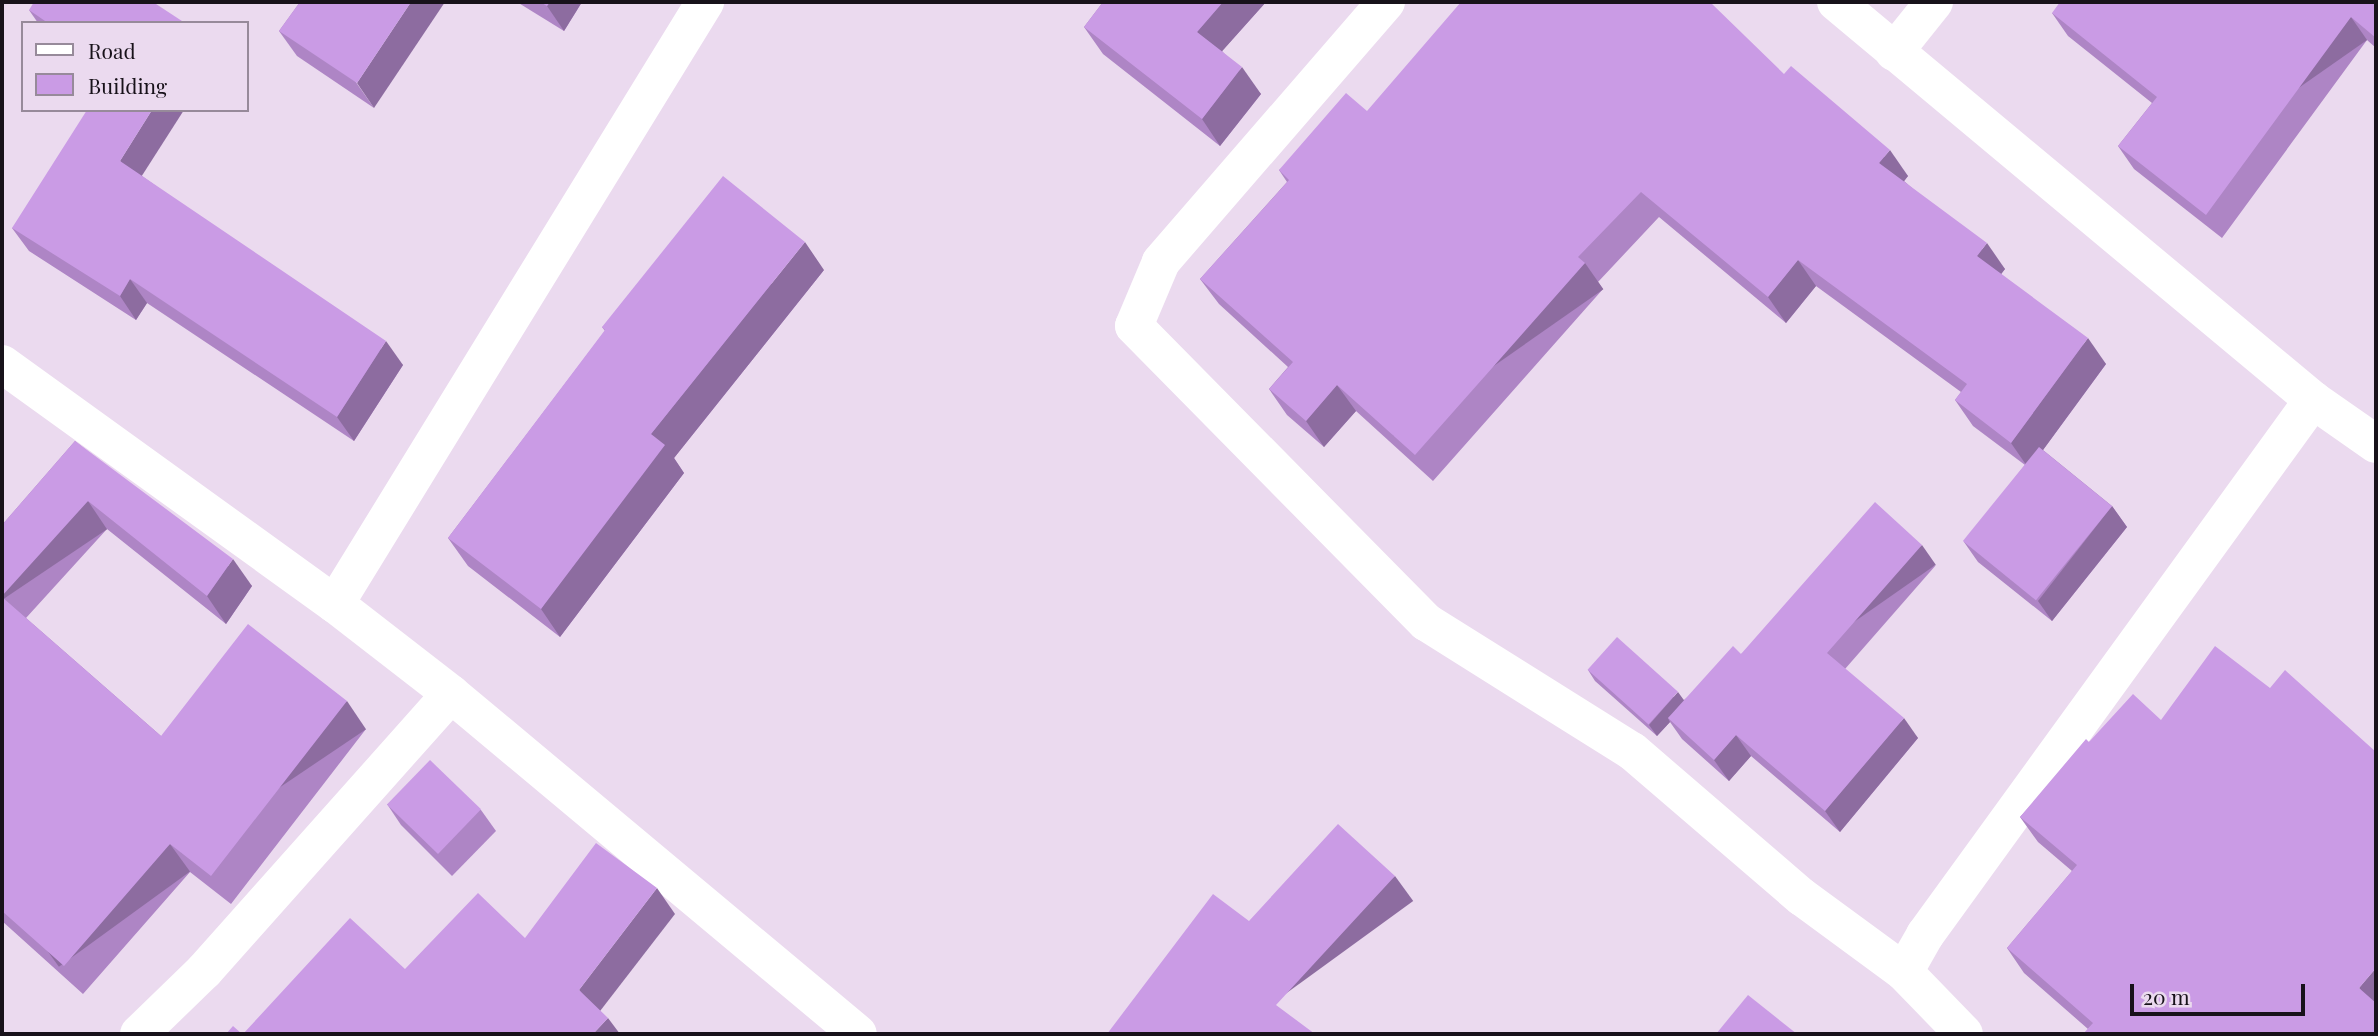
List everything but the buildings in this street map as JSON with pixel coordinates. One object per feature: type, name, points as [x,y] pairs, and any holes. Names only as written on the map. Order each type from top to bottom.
[{"type":"street","points":[[335,604],[705,2]]},
{"type":"street","points":[[1387,2],[1161,262],[1135,326],[1426,622],[1632,751],[1802,897],[1903,972],[1964,1034]]},
{"type":"street","points":[[1836,2],[2313,400],[2376,444]]},
{"type":"street","points":[[1894,52],[1934,2]]},
{"type":"street","points":[[2,364],[335,604],[451,694],[859,1034]]},
{"type":"street","points":[[1903,972],[1925,935],[2313,400]]},
{"type":"street","points":[[139,1034],[204,971],[451,694]]}]
